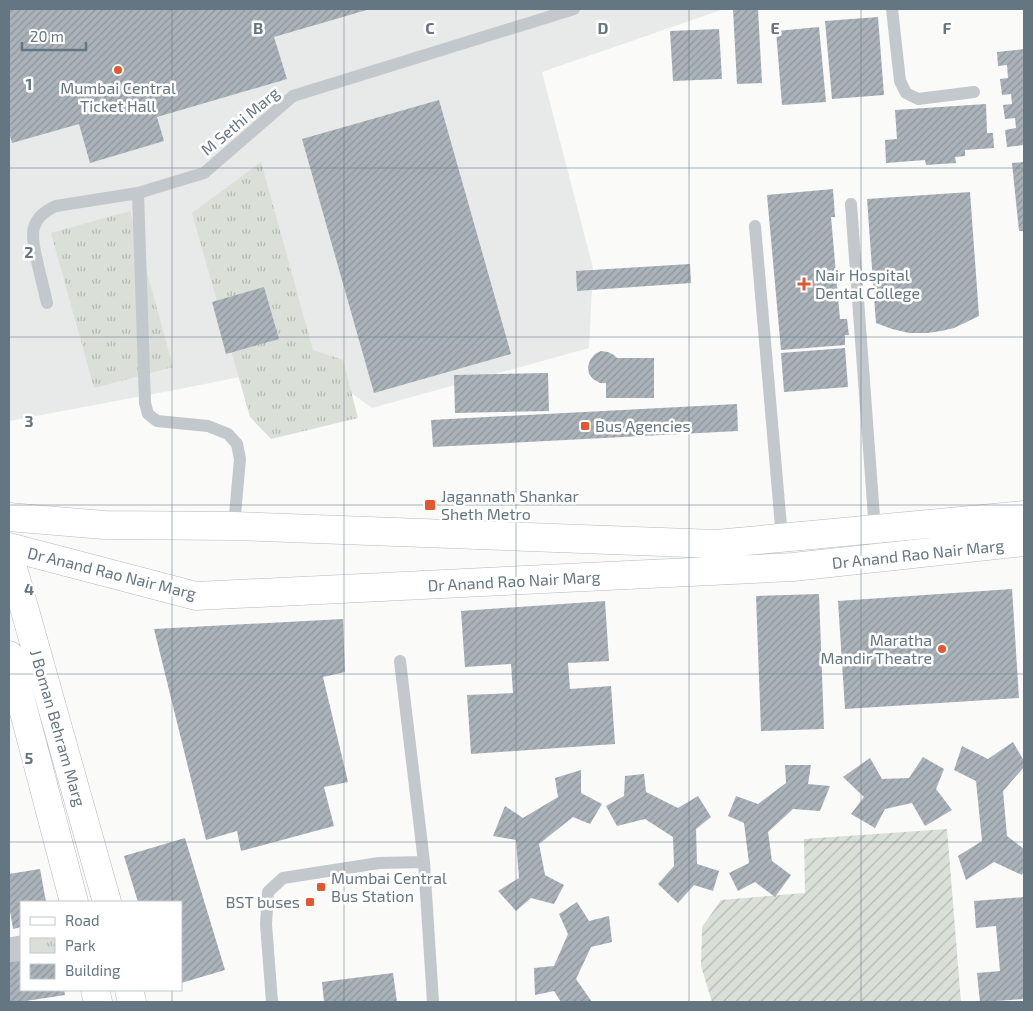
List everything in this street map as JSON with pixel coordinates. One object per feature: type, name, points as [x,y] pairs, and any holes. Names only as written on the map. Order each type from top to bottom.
[{"type":"main road","name":"Dr Anand Rao Nair Marg","points":[[9,517],[104,525],[234,526],[716,544],[1024,515]]},
{"type":"main road","name":"Dr Anand Rao Nair Marg","points":[[9,547],[196,596],[793,567],[1024,542]]},
{"type":"main road","name":"J Boman Behram Marg","points":[[9,554],[107,901]]},
{"type":"main road","name":"J Boman Behram Marg","points":[[9,655],[74,901]]},
{"type":"lane","name":"M Sethi Marg","points":[[47,303],[32,243],[33,228],[38,218],[46,210],[56,206],[138,193],[204,173],[293,96],[574,9]]},
{"type":"lane","points":[[892,9],[900,81],[906,93],[918,98],[974,92]]},
{"type":"lane","points":[[138,193],[145,403],[148,414],[157,421],[208,426],[228,434],[237,444],[240,459],[234,526]]},
{"type":"lane","points":[[851,204],[877,558]]},
{"type":"lane","points":[[755,226],[782,538]]},
{"type":"lane","points":[[400,661],[424,862],[433,1002]]},
{"type":"lane","points":[[272,1002],[266,924],[268,892],[284,878],[379,863],[424,862]]},
{"type":"shaded area","points":[[9,9],[724,9],[542,72],[593,268],[589,348],[372,408],[310,363],[9,421]]},
{"type":"green space","points":[[261,162],[313,350],[343,360],[358,418],[271,439],[250,417],[192,213]]},
{"type":"green space","points":[[130,211],[173,367],[94,388],[51,233]]},
{"type":"green space","points":[[947,829],[961,1002],[712,1002],[701,966],[702,927],[721,900],[805,893],[804,839]]},
{"type":"building","name":"Mumbai Central Ticket Hall","points":[[9,9],[370,9],[274,37],[287,79],[157,117],[164,141],[90,163],[79,124],[12,143],[9,132]]},
{"type":"building","points":[[733,9],[758,9],[762,83],[737,84]]},
{"type":"building","points":[[878,17],[884,95],[832,99],[825,21]]},
{"type":"building","points":[[819,27],[826,102],[782,105],[776,31]]},
{"type":"building","points":[[719,29],[722,79],[673,81],[670,31]]},
{"type":"building","points":[[1024,49],[1024,145],[1007,147],[1005,130],[1016,128],[1015,118],[1005,119],[1003,105],[1012,104],[1011,94],[1002,95],[1000,79],[1008,78],[1007,65],[998,66],[997,52]]},
{"type":"building","points":[[439,100],[511,354],[374,393],[302,139]]},
{"type":"building","points":[[986,104],[987,133],[993,133],[994,148],[965,150],[965,156],[955,157],[956,163],[926,165],[925,160],[886,163],[885,140],[897,139],[895,110]]},
{"type":"building","points":[[1024,162],[1024,231],[1019,231],[1012,163]]},
{"type":"building","points":[[833,189],[835,217],[831,217],[840,319],[847,319],[849,335],[845,335],[845,345],[781,350],[767,195]]},
{"type":"building","points":[[970,192],[979,316],[954,328],[927,333],[909,333],[876,323],[867,199]]},
{"type":"building","points":[[690,264],[691,283],[577,291],[576,271]]},
{"type":"building","points":[[264,287],[279,339],[226,354],[212,302]]},
{"type":"building","points":[[845,348],[848,387],[784,392],[781,353]]},
{"type":"building","points":[[601,351],[608,352],[617,358],[654,358],[654,398],[606,398],[606,383],[600,383],[593,379],[589,374],[588,367],[590,360]]},
{"type":"building","points":[[548,373],[549,411],[455,413],[454,375]]},
{"type":"building","name":"Bus Agencies","points":[[737,404],[738,431],[433,447],[431,420]]},
{"type":"building","points":[[1012,589],[1019,698],[845,709],[838,601]]},
{"type":"building","points":[[819,594],[824,729],[761,731],[756,596]]},
{"type":"building","points":[[605,601],[609,661],[568,663],[570,689],[611,686],[615,744],[471,754],[467,695],[513,693],[511,664],[465,667],[461,611]]},
{"type":"building","points":[[343,619],[345,672],[323,677],[348,782],[324,787],[334,826],[241,851],[237,831],[206,840],[154,629]]},
{"type":"building","points":[[1013,742],[1024,761],[1024,767],[1003,791],[1007,836],[1024,849],[1024,870],[1022,875],[994,862],[966,880],[958,856],[982,841],[976,781],[954,770],[962,746],[988,759]]},
{"type":"building","points":[[923,757],[944,769],[936,789],[952,810],[925,826],[912,803],[885,809],[875,828],[851,814],[864,797],[843,777],[870,758],[882,779],[909,778]]},
{"type":"building","points":[[785,765],[811,765],[808,784],[830,786],[820,811],[793,809],[768,832],[772,861],[791,875],[775,897],[755,882],[738,891],[729,873],[749,863],[744,823],[728,816],[736,796],[758,804],[786,783]]},
{"type":"building","points":[[581,770],[581,793],[602,804],[590,824],[573,817],[539,844],[545,875],[564,885],[554,904],[531,898],[516,911],[498,891],[519,878],[516,840],[493,836],[505,806],[523,818],[558,797],[555,778]]},
{"type":"building","points":[[644,774],[646,792],[678,808],[698,796],[711,817],[696,829],[697,864],[719,871],[713,891],[694,885],[678,903],[658,884],[674,866],[673,837],[645,819],[617,826],[606,806],[624,796],[625,776]]},
{"type":"building","points":[[185,838],[225,970],[182,983],[182,901],[138,901],[124,856]]},
{"type":"building","points":[[40,869],[46,901],[20,901],[20,927],[13,929],[9,905],[9,874]]},
{"type":"building","points":[[1024,897],[1024,999],[980,1002],[977,973],[1000,971],[996,926],[976,928],[974,901]]},
{"type":"building","points":[[577,902],[589,921],[609,916],[612,942],[591,947],[576,979],[592,1002],[561,1002],[554,991],[535,995],[534,968],[554,966],[568,934],[559,914]]},
{"type":"building","points":[[20,954],[20,991],[64,991],[65,995],[9,1002],[9,956]]},
{"type":"building","points":[[393,973],[397,1002],[324,1002],[322,982]]},
{"type":"railway","points":[[192,12],[201,9]]},
{"type":"place","name":"Mumbai Central Ticket Hall","points":[[118,70]]},
{"type":"place","name":"Nair Hospital Dental College","points":[[804,284]]},
{"type":"place","name":"Bus Agencies","points":[[585,426]]},
{"type":"place","name":"Jagannath Shankar Sheth Metro","points":[[430,505]]},
{"type":"place","name":"Maratha Mandir Theatre","points":[[942,649]]},
{"type":"place","name":"Mumbai Central Bus Station","points":[[321,887]]},
{"type":"place","name":"BST buses","points":[[310,902]]}]
